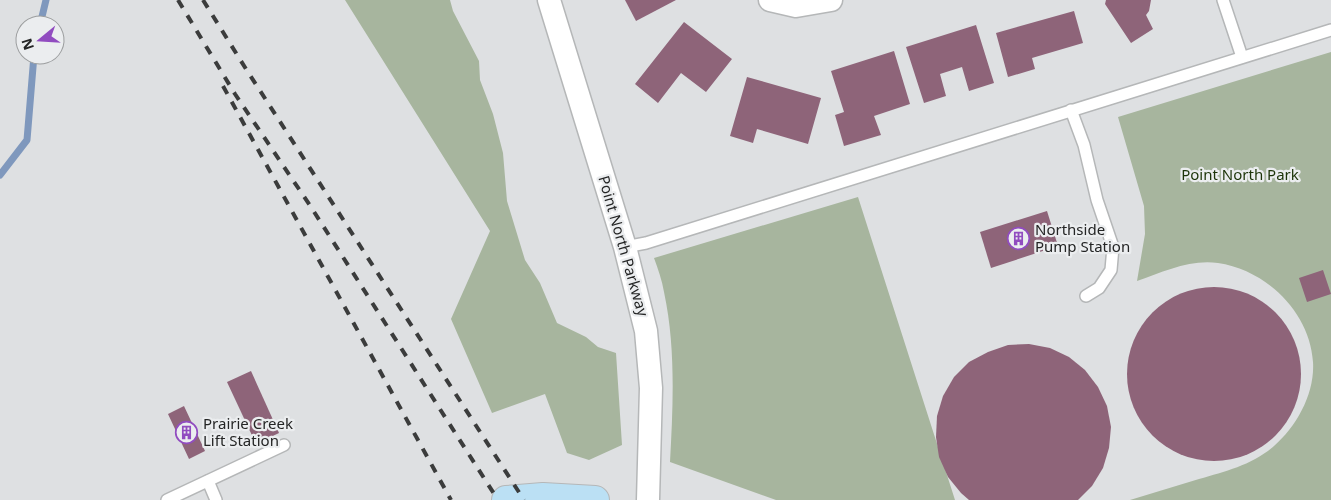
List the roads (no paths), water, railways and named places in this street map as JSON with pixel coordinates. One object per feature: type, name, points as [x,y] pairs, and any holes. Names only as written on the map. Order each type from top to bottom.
[{"type":"street","name":"Point North Parkway","points":[[549,0],[626,247],[646,331],[651,388],[648,500]]},
{"type":"street","points":[[770,0],[796,6],[831,0]]},
{"type":"street","points":[[506,500],[543,497],[595,500]]},
{"type":"lane","points":[[1223,0],[1242,57]]},
{"type":"lane","points":[[626,247],[646,243],[1331,30]]},
{"type":"lane","points":[[1071,110],[1084,145],[1097,200],[1113,247],[1111,270],[1099,288],[1086,296]]},
{"type":"lane","points":[[167,500],[284,445]]},
{"type":"lane","points":[[208,480],[216,500]]},
{"type":"waterway","points":[[42,15],[46,0]]},
{"type":"waterway","points":[[0,175],[27,140],[33,65]]},
{"type":"railway","points":[[178,0],[235,94],[311,207],[498,500]]},
{"type":"railway","points":[[203,0],[524,500]]},
{"type":"railway","points":[[223,86],[451,500]]},
{"type":"place","name":"Northside Pump Station","points":[[1019,239]]},
{"type":"place","name":"Prairie Creek Lift Station","points":[[187,433]]},
{"type":"park label","name":"Point North Park","points":[[1240,175]]}]
